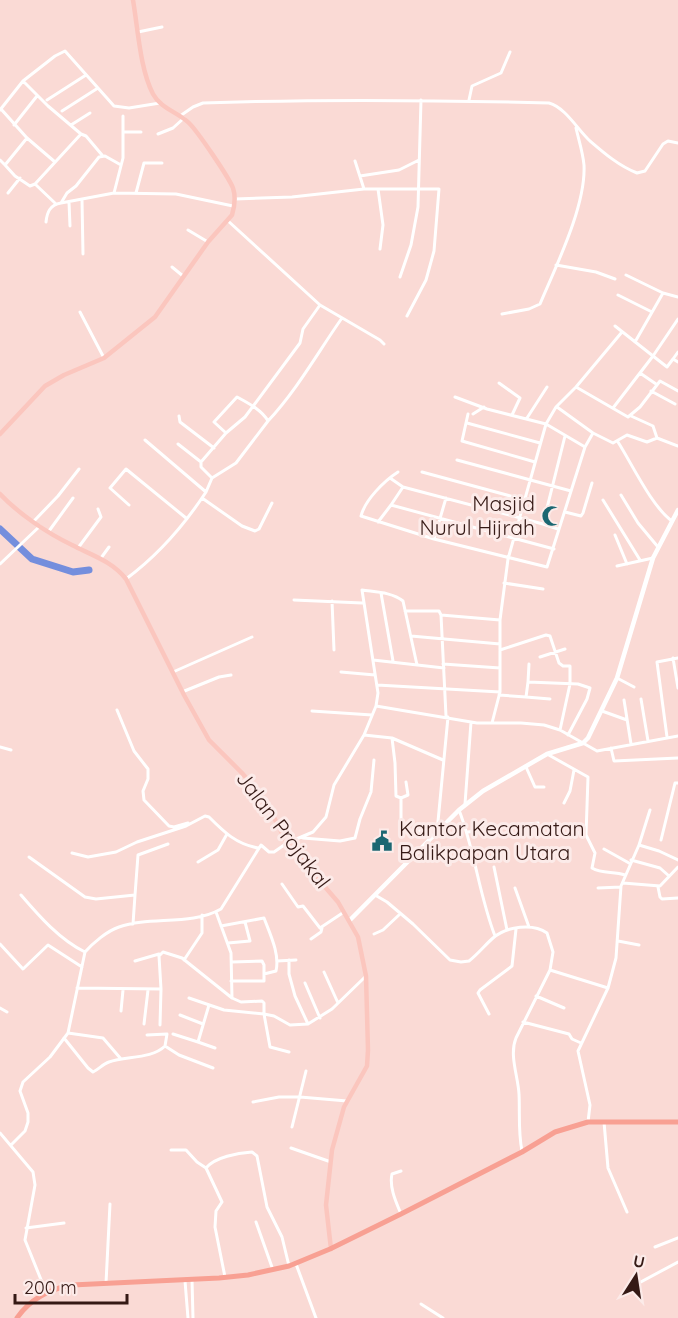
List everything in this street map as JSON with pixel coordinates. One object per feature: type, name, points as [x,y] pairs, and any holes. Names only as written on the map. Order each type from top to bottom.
[{"type":"highway","points":[[17,1318],[24,1308],[46,1292],[72,1285],[225,1277],[292,1265],[331,1249],[401,1214],[522,1152],[555,1132],[588,1122],[678,1122]]},
{"type":"main road","points":[[0,435],[45,386],[104,358],[155,317],[207,242],[232,215],[235,206],[236,199],[232,186],[198,134],[182,117],[160,103],[154,96],[149,83],[133,0]]},
{"type":"main road","name":"Jalan Projakal","points":[[0,494],[40,526],[78,548],[101,558],[121,572],[209,740],[265,800],[287,843],[344,912],[358,937],[366,976],[367,1066],[347,1101],[340,1119],[331,1162],[326,1205],[331,1249]]},
{"type":"street","points":[[138,32],[162,27]]},
{"type":"street","points":[[55,162],[27,138],[1,110],[23,81],[55,56],[65,51],[114,106],[129,108],[160,103]]},
{"type":"street","points":[[469,100],[472,86],[502,72],[510,52]]},
{"type":"street","points":[[47,100],[86,74]]},
{"type":"street","points":[[23,81],[86,136],[102,155],[121,165]]},
{"type":"street","points":[[62,111],[98,88]]},
{"type":"street","points":[[14,125],[38,95]]},
{"type":"street","points":[[158,134],[173,128],[193,107],[202,103],[337,99],[469,100],[552,104],[562,110],[576,127],[609,157],[636,172],[645,171],[663,144],[668,141],[678,143]]},
{"type":"street","points":[[400,277],[413,237],[419,189],[421,100]]},
{"type":"street","points":[[71,125],[90,113]]},
{"type":"street","points":[[114,193],[124,151],[123,116]]},
{"type":"street","points":[[502,314],[529,309],[540,304],[556,265],[573,221],[584,169],[576,127]]},
{"type":"street","points":[[123,132],[141,132]]},
{"type":"street","points":[[0,160],[30,186],[35,184],[81,134]]},
{"type":"street","points":[[5,165],[27,138]]},
{"type":"street","points":[[61,203],[67,193],[102,155]]},
{"type":"street","points":[[360,176],[399,170],[419,160]]},
{"type":"street","points":[[356,161],[364,189]]},
{"type":"street","points":[[136,193],[143,164],[162,163]]},
{"type":"street","points":[[8,192],[20,178]]},
{"type":"street","points":[[35,184],[56,204]]},
{"type":"street","points":[[236,199],[292,197],[364,189],[439,190],[436,244],[425,282],[407,316]]},
{"type":"street","points":[[378,189],[383,225],[380,249]]},
{"type":"street","points":[[46,222],[47,212],[56,204],[114,193],[176,194],[235,206]]},
{"type":"street","points":[[82,200],[83,254]]},
{"type":"street","points":[[69,202],[70,226]]},
{"type":"street","points":[[226,220],[320,304],[384,344]]},
{"type":"street","points":[[188,230],[207,242]]},
{"type":"street","points":[[556,265],[596,272],[615,279]]},
{"type":"street","points":[[172,267],[183,276]]},
{"type":"street","points":[[626,275],[663,293],[678,297]]},
{"type":"street","points":[[635,342],[663,293]]},
{"type":"street","points":[[618,294],[652,312]]},
{"type":"street","points":[[201,462],[226,434],[242,422],[300,343],[303,329],[320,304]]},
{"type":"street","points":[[80,312],[104,358]]},
{"type":"street","points":[[126,579],[153,556],[186,518],[206,492],[212,478],[236,463],[268,421],[286,402],[342,318]]},
{"type":"street","points":[[613,408],[678,319]]},
{"type":"street","points":[[615,326],[667,367],[678,352]]},
{"type":"street","points":[[492,723],[500,694],[500,620],[508,559],[546,424],[556,407],[576,387],[622,332]]},
{"type":"street","points":[[673,359],[678,362]]},
{"type":"street","points":[[640,373],[656,384]]},
{"type":"street","points":[[631,416],[660,381],[678,391]]},
{"type":"street","points":[[499,383],[520,398],[512,415]]},
{"type":"street","points":[[527,418],[547,387]]},
{"type":"street","points":[[576,387],[628,417],[631,416],[653,426],[657,438]]},
{"type":"street","points":[[651,391],[675,404]]},
{"type":"street","points":[[226,434],[214,422],[239,397],[268,421]]},
{"type":"street","points":[[454,397],[546,424],[585,447]]},
{"type":"street","points":[[473,414],[484,407]]},
{"type":"street","points":[[556,407],[613,443],[627,435],[647,442],[657,438],[678,446]]},
{"type":"street","points":[[468,414],[462,441],[535,462]]},
{"type":"street","points":[[179,416],[180,422],[214,448]]},
{"type":"street","points":[[467,423],[540,443]]},
{"type":"street","points":[[398,472],[389,478],[360,514],[364,518],[508,559],[547,567],[585,447],[594,433]]},
{"type":"street","points":[[543,525],[565,436]]},
{"type":"street","points":[[145,440],[206,492]]},
{"type":"street","points":[[618,442],[653,501],[662,514],[672,521]]},
{"type":"street","points":[[178,444],[201,462],[201,467],[212,478]]},
{"type":"street","points":[[457,460],[531,482],[571,491]]},
{"type":"street","points":[[34,521],[79,469]]},
{"type":"street","points":[[129,506],[110,489],[126,469],[186,518]]},
{"type":"street","points":[[422,472],[525,500]]},
{"type":"street","points":[[389,478],[403,487],[559,529]]},
{"type":"street","points":[[565,512],[581,516],[592,483]]},
{"type":"street","points":[[378,522],[403,487]]},
{"type":"street","points":[[621,495],[638,523],[658,548]]},
{"type":"street","points":[[49,531],[73,498]]},
{"type":"street","points":[[202,498],[242,526],[255,531],[259,529],[272,503]]},
{"type":"street","points":[[435,539],[446,498]]},
{"type":"street","points":[[603,500],[640,560]]},
{"type":"street","points":[[391,505],[554,549]]},
{"type":"street","points":[[78,548],[101,517],[98,509]]},
{"type":"street","points":[[350,920],[459,810],[483,791],[547,754],[584,743],[617,678],[653,558],[678,510]]},
{"type":"street","points":[[0,564],[40,526]]},
{"type":"street","points":[[615,535],[627,564]]},
{"type":"street","points":[[101,558],[109,547]]},
{"type":"street","points":[[617,566],[653,558]]},
{"type":"street","points":[[504,583],[543,589]]},
{"type":"street","points":[[11,1145],[25,1131],[28,1122],[28,1113],[20,1091],[23,1082],[50,1057],[68,1033],[85,952],[113,930],[133,924],[216,912],[224,906],[261,845],[269,852],[274,852],[287,843],[313,832],[326,817],[334,785],[364,735],[378,697],[362,603],[362,590],[381,592],[403,601],[417,665]]},
{"type":"street","points":[[381,592],[393,661]]},
{"type":"street","points":[[294,600],[362,603]]},
{"type":"street","points":[[332,601],[334,650]]},
{"type":"street","points":[[405,611],[439,611],[441,615],[447,717],[435,834]]},
{"type":"street","points":[[441,615],[500,620]]},
{"type":"street","points":[[500,650],[548,634],[560,665],[570,666],[570,684],[560,730]]},
{"type":"street","points":[[411,636],[500,644]]},
{"type":"street","points":[[173,672],[252,637]]},
{"type":"street","points":[[540,657],[565,649]]},
{"type":"street","points":[[673,658],[678,688]]},
{"type":"street","points":[[667,738],[657,662],[678,658]]},
{"type":"street","points":[[372,660],[417,665],[500,668]]},
{"type":"street","points":[[526,696],[529,664]]},
{"type":"street","points":[[341,672],[375,675]]},
{"type":"street","points":[[182,692],[219,677],[231,675]]},
{"type":"street","points":[[617,678],[634,687]]},
{"type":"street","points":[[528,682],[588,686],[590,691],[568,735]]},
{"type":"street","points":[[377,685],[550,699]]},
{"type":"street","points":[[641,699],[648,741]]},
{"type":"street","points":[[624,700],[631,744]]},
{"type":"street","points":[[375,706],[471,722],[532,724],[560,730],[597,751],[678,736]]},
{"type":"street","points":[[117,710],[134,751],[148,769],[148,779],[143,791],[144,800],[169,826],[190,823]]},
{"type":"street","points":[[312,711],[372,715]]},
{"type":"street","points":[[602,711],[627,720]]},
{"type":"street","points":[[465,806],[471,722]]},
{"type":"street","points":[[364,735],[392,738],[443,760]]},
{"type":"street","points":[[392,738],[396,796],[400,798],[401,831],[424,831],[435,834]]},
{"type":"street","points":[[0,747],[11,750]]},
{"type":"street","points":[[611,748],[614,761],[678,758]]},
{"type":"street","points":[[547,754],[586,776],[589,780],[585,835],[595,853],[592,868],[625,875]]},
{"type":"street","points":[[301,837],[340,841],[355,838],[372,789],[374,760]]},
{"type":"street","points":[[526,765],[535,787],[544,787]]},
{"type":"street","points":[[564,803],[570,791],[574,770]]},
{"type":"street","points":[[400,798],[408,795],[406,782]]},
{"type":"street","points":[[661,840],[675,783],[678,783]]},
{"type":"street","points":[[459,810],[468,832],[483,903],[495,936]]},
{"type":"street","points":[[588,1122],[590,1106],[578,1054],[581,1043],[591,1027],[595,1013],[605,998],[608,988],[618,941],[622,885],[630,861],[639,845],[650,810]]},
{"type":"street","points":[[72,853],[88,857],[108,854],[208,816],[240,843],[258,848]]},
{"type":"street","points":[[468,832],[538,823]]},
{"type":"street","points":[[572,831],[585,835]]},
{"type":"street","points":[[198,862],[218,850],[227,834]]},
{"type":"street","points":[[133,924],[138,855],[168,844]]},
{"type":"street","points":[[639,845],[678,860]]},
{"type":"street","points":[[604,849],[630,861],[660,868],[669,876]]},
{"type":"street","points":[[29,857],[85,897],[96,899],[135,895]]},
{"type":"street","points":[[494,867],[507,930]]},
{"type":"street","points":[[598,888],[622,885],[658,887],[663,885],[678,867]]},
{"type":"street","points":[[282,884],[298,907],[303,906],[322,928]]},
{"type":"street","points":[[658,887],[662,899],[678,898]]},
{"type":"street","points":[[515,888],[529,927]]},
{"type":"street","points":[[21,895],[53,929],[85,952]]},
{"type":"street","points":[[375,895],[454,962],[469,961],[495,936],[507,930],[529,927],[538,928],[547,933],[553,952],[550,970],[523,1022],[513,1048],[519,1092],[519,1140],[522,1152]]},
{"type":"street","points":[[216,912],[228,943],[232,962],[232,998]]},
{"type":"street","points":[[311,939],[344,912]]},
{"type":"street","points":[[374,934],[400,914]]},
{"type":"street","points":[[184,960],[202,933],[202,915]]},
{"type":"street","points":[[220,926],[264,918],[277,961],[276,971],[264,974]]},
{"type":"street","points":[[228,943],[250,941],[245,922]]},
{"type":"street","points":[[489,1014],[478,993],[512,966],[516,928]]},
{"type":"street","points":[[618,941],[639,945]]},
{"type":"street","points":[[0,944],[23,969],[48,945],[82,967]]},
{"type":"street","points":[[135,961],[170,953],[184,960],[232,998],[241,1002],[262,1001],[270,1047],[289,1052]]},
{"type":"street","points":[[159,954],[160,1025]]},
{"type":"street","points":[[289,960],[289,974],[295,996],[308,1024]]},
{"type":"street","points":[[277,961],[296,960]]},
{"type":"street","points":[[231,981],[264,981],[262,961],[232,962]]},
{"type":"street","points":[[550,970],[608,988]]},
{"type":"street","points":[[324,972],[338,1003]]},
{"type":"street","points":[[189,998],[224,1010],[274,1016],[290,1025],[308,1024],[320,1018],[366,976]]},
{"type":"street","points":[[305,983],[320,1018]]},
{"type":"street","points":[[77,988],[161,989]]},
{"type":"street","points":[[121,1011],[123,990]]},
{"type":"street","points":[[144,1024],[148,990]]},
{"type":"street","points":[[536,996],[564,1008]]},
{"type":"street","points":[[198,1042],[209,1005]]},
{"type":"street","points":[[0,1008],[7,1012]]},
{"type":"street","points":[[180,1015],[203,1024]]},
{"type":"street","points":[[523,1022],[569,1034],[572,1039],[581,1043]]},
{"type":"street","points":[[68,1033],[103,1038],[121,1059]]},
{"type":"street","points":[[64,1038],[92,1072],[105,1064],[152,1053],[165,1046],[167,1034],[147,1035]]},
{"type":"street","points":[[173,1034],[215,1048]]},
{"type":"street","points":[[165,1046],[179,1055],[213,1068]]},
{"type":"street","points":[[292,1127],[306,1071]]},
{"type":"street","points":[[253,1102],[279,1097],[347,1101]]},
{"type":"street","points":[[604,1122],[608,1167],[627,1212]]},
{"type":"street","points":[[0,1132],[33,1172],[35,1185],[26,1228],[27,1247],[46,1292]]},
{"type":"street","points":[[291,1148],[331,1162]]},
{"type":"street","points":[[171,1150],[186,1150],[206,1168],[222,1202],[216,1211],[215,1227],[225,1277]]},
{"type":"street","points":[[206,1168],[211,1162],[242,1153],[255,1153],[267,1207],[316,1318]]},
{"type":"street","points":[[401,1172],[392,1174],[390,1178],[392,1191],[401,1214]]},
{"type":"street","points":[[106,1283],[110,1204]]},
{"type":"street","points":[[256,1222],[273,1270]]},
{"type":"street","points":[[26,1228],[64,1223]]},
{"type":"street","points":[[655,1246],[678,1238]]},
{"type":"street","points":[[624,1291],[678,1262]]},
{"type":"street","points":[[188,1318],[189,1280]]},
{"type":"street","points":[[189,1280],[193,1318]]},
{"type":"street","points":[[421,1304],[443,1318]]},
{"type":"waterway","points":[[0,529],[32,559],[73,572],[89,570]]},
{"type":"place","name":"Masjid Nurul Hijrah","points":[[552,516]]},
{"type":"place","name":"Kantor Kecamatan Balikpapan Utara","points":[[382,841]]}]
